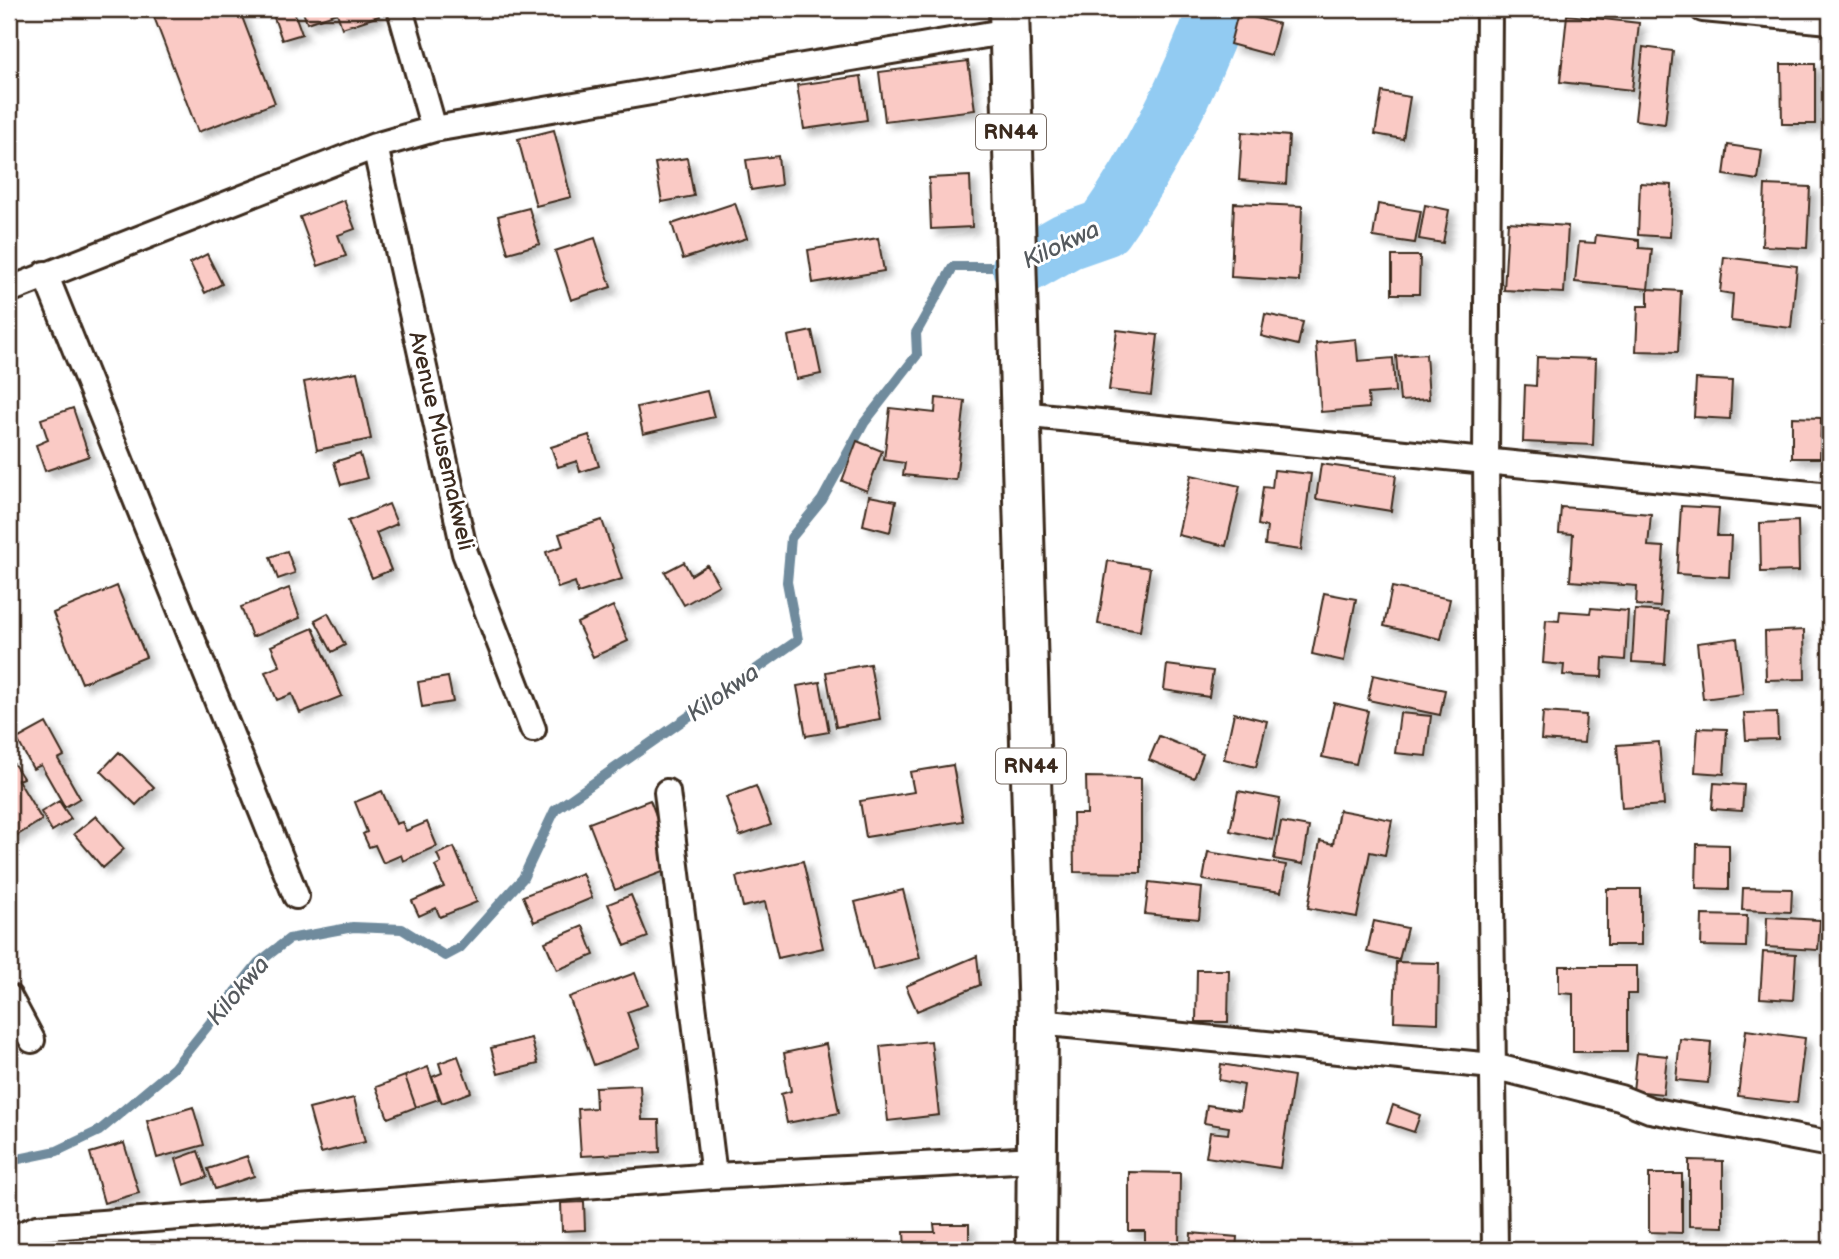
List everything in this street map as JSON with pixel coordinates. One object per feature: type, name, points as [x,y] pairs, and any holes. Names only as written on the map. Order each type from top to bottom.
[{"type":"main road","name":"RN44","points":[[1009,20],[1038,1021],[1035,1159],[1037,1250]]},
{"type":"street","points":[[400,9],[434,130]]},
{"type":"street","points":[[1489,9],[1486,461],[1495,1250]]},
{"type":"street","points":[[1703,9],[1830,21]]},
{"type":"street","points":[[9,290],[375,146],[434,130],[1009,20]]},
{"type":"street","name":"Avenue Musemakweli","points":[[375,146],[465,553],[533,729]]},
{"type":"street","points":[[45,274],[296,896]]},
{"type":"street","points":[[1021,414],[1830,496]]},
{"type":"street","points":[[667,792],[714,1176]]},
{"type":"street","points":[[9,997],[32,1040]]},
{"type":"street","points":[[1038,1021],[1493,1066],[1620,1098],[1650,1110],[1830,1144]]},
{"type":"street","points":[[9,1247],[18,1236],[37,1228],[714,1176],[1035,1159]]},
{"type":"building","points":[[151,9],[239,9],[275,103],[198,132]]},
{"type":"building","points":[[271,9],[293,9],[302,34],[282,40]]},
{"type":"building","points":[[302,9],[377,9],[379,16],[342,28],[337,13],[307,23]]},
{"type":"building","points":[[1238,13],[1279,24],[1271,55],[1230,44]]},
{"type":"building","points":[[1567,15],[1639,23],[1632,90],[1560,82]]},
{"type":"building","points":[[1643,47],[1673,51],[1665,124],[1635,120]]},
{"type":"building","points":[[968,61],[975,110],[885,121],[879,72]]},
{"type":"building","points":[[1781,64],[1815,64],[1815,124],[1782,124]]},
{"type":"building","points":[[861,76],[867,120],[804,129],[797,85]]},
{"type":"building","points":[[1382,92],[1410,97],[1403,139],[1375,134]]},
{"type":"building","points":[[554,130],[571,197],[536,206],[518,139]]},
{"type":"building","points":[[1242,132],[1289,136],[1286,184],[1239,180]]},
{"type":"building","points":[[1728,145],[1762,150],[1758,180],[1724,175]]},
{"type":"building","points":[[778,156],[781,185],[751,190],[746,160]]},
{"type":"building","points":[[687,158],[694,196],[662,202],[655,163]]},
{"type":"building","points":[[970,176],[972,227],[931,229],[929,178]]},
{"type":"building","points":[[1640,183],[1672,185],[1670,237],[1638,235]]},
{"type":"building","points":[[1765,185],[1810,187],[1807,248],[1762,246]]},
{"type":"building","points":[[344,200],[355,229],[338,235],[346,256],[318,266],[300,217]]},
{"type":"building","points":[[735,203],[747,238],[683,259],[672,224]]},
{"type":"building","points":[[1234,203],[1302,206],[1299,281],[1231,277]]},
{"type":"building","points":[[1378,204],[1421,211],[1415,243],[1373,237]]},
{"type":"building","points":[[1425,205],[1449,210],[1443,243],[1419,239]]},
{"type":"building","points":[[529,208],[540,244],[508,253],[498,216]]},
{"type":"building","points":[[1508,222],[1568,226],[1564,293],[1504,290]]},
{"type":"building","points":[[1596,235],[1639,240],[1639,248],[1652,249],[1648,289],[1575,282],[1579,242],[1595,243]]},
{"type":"building","points":[[595,238],[611,287],[571,300],[555,251]]},
{"type":"building","points":[[878,238],[884,271],[813,283],[808,250]]},
{"type":"building","points":[[207,254],[222,284],[205,293],[190,263]]},
{"type":"building","points":[[1392,256],[1420,256],[1419,294],[1392,294]]},
{"type":"building","points":[[1724,257],[1797,266],[1791,328],[1731,321],[1733,294],[1720,292]]},
{"type":"building","points":[[1648,289],[1681,291],[1678,352],[1636,351],[1638,306],[1648,306]]},
{"type":"building","points":[[1265,314],[1303,322],[1298,345],[1261,336]]},
{"type":"building","points":[[1117,330],[1158,335],[1151,395],[1109,390]]},
{"type":"building","points":[[812,331],[821,374],[796,379],[788,336]]},
{"type":"building","points":[[1356,339],[1358,361],[1393,358],[1395,392],[1368,394],[1369,408],[1321,412],[1316,343]]},
{"type":"building","points":[[1426,354],[1429,399],[1400,401],[1396,356]]},
{"type":"building","points":[[1537,357],[1596,359],[1593,445],[1523,442],[1525,385],[1536,386]]},
{"type":"building","points":[[357,372],[371,439],[317,450],[304,382]]},
{"type":"building","points":[[1696,379],[1732,381],[1730,419],[1694,417]]},
{"type":"building","points":[[707,391],[714,417],[643,434],[637,407]]},
{"type":"building","points":[[936,398],[965,401],[956,480],[903,475],[905,463],[884,460],[890,408],[935,413]]},
{"type":"building","points":[[73,408],[89,456],[45,471],[36,445],[48,440],[41,419]]},
{"type":"building","points":[[1792,417],[1821,418],[1820,458],[1792,458]]},
{"type":"building","points":[[589,435],[599,466],[580,472],[577,461],[558,467],[551,447]]},
{"type":"building","points":[[857,441],[882,451],[867,491],[842,481]]},
{"type":"building","points":[[360,454],[367,478],[341,485],[334,462]]},
{"type":"building","points":[[1321,464],[1396,475],[1391,511],[1316,499]]},
{"type":"building","points":[[1274,470],[1311,474],[1301,550],[1265,545],[1267,527],[1258,525],[1263,487],[1272,488]]},
{"type":"building","points":[[1191,475],[1240,486],[1226,546],[1178,535]]},
{"type":"building","points":[[869,496],[896,501],[890,532],[863,525]]},
{"type":"building","points":[[389,504],[397,524],[376,533],[391,570],[372,578],[348,521]]},
{"type":"building","points":[[1681,506],[1719,508],[1717,536],[1731,536],[1729,577],[1677,574]]},
{"type":"building","points":[[1561,507],[1651,514],[1648,546],[1664,547],[1660,607],[1636,605],[1637,586],[1570,581],[1573,534],[1559,533]]},
{"type":"building","points":[[602,520],[622,579],[578,593],[575,582],[558,588],[546,552],[563,546],[559,534]]},
{"type":"building","points":[[1798,521],[1799,571],[1761,572],[1760,523]]},
{"type":"building","points":[[287,551],[295,573],[278,579],[270,557]]},
{"type":"building","points":[[1108,561],[1150,568],[1140,631],[1098,624]]},
{"type":"building","points":[[684,562],[691,575],[707,565],[719,585],[684,605],[665,572]]},
{"type":"building","points":[[117,586],[146,657],[82,683],[53,613]]},
{"type":"building","points":[[1392,587],[1450,599],[1441,639],[1384,626]]},
{"type":"building","points":[[289,588],[300,618],[252,637],[241,607]]},
{"type":"building","points":[[1324,593],[1356,599],[1344,661],[1312,654]]},
{"type":"building","points":[[613,606],[628,641],[593,657],[577,623]]},
{"type":"building","points":[[1591,608],[1628,611],[1625,660],[1603,658],[1602,677],[1563,675],[1564,665],[1543,663],[1546,620],[1559,621],[1560,611],[1590,613]]},
{"type":"building","points":[[1635,610],[1668,612],[1665,664],[1632,662]]},
{"type":"building","points":[[328,613],[345,645],[332,652],[315,620]]},
{"type":"building","points":[[313,628],[342,696],[300,713],[292,694],[277,700],[265,672],[280,666],[271,646]]},
{"type":"building","points":[[1804,630],[1805,679],[1766,680],[1765,632]]},
{"type":"building","points":[[1737,638],[1743,694],[1703,699],[1697,643]]},
{"type":"building","points":[[870,664],[880,719],[836,727],[826,672]]},
{"type":"building","points":[[1167,665],[1213,671],[1209,697],[1164,690]]},
{"type":"building","points":[[1373,675],[1445,690],[1440,715],[1368,700]]},
{"type":"building","points":[[448,677],[453,702],[422,707],[418,682]]},
{"type":"building","points":[[820,682],[829,732],[806,736],[797,686]]},
{"type":"building","points":[[1334,703],[1368,711],[1356,764],[1322,757]]},
{"type":"building","points":[[1543,712],[1586,715],[1584,743],[1541,740]]},
{"type":"building","points":[[1777,712],[1778,739],[1746,740],[1744,713]]},
{"type":"building","points":[[1234,713],[1267,721],[1256,767],[1224,759]]},
{"type":"building","points":[[1400,713],[1431,716],[1426,756],[1395,753]]},
{"type":"building","points":[[46,723],[64,756],[58,759],[80,798],[65,807],[41,765],[33,769],[17,739]]},
{"type":"building","points":[[1698,728],[1727,729],[1724,774],[1695,772]]},
{"type":"building","points":[[1159,736],[1203,754],[1194,778],[1149,760]]},
{"type":"building","points":[[1659,742],[1664,805],[1622,808],[1617,745]]},
{"type":"building","points":[[119,752],[154,787],[136,805],[101,771]]},
{"type":"building","points":[[14,764],[23,778],[18,780],[42,820],[11,839],[9,767]]},
{"type":"building","points":[[953,765],[963,821],[866,837],[860,801],[914,792],[910,772]]},
{"type":"building","points":[[1086,777],[1141,778],[1141,873],[1074,872],[1073,814],[1087,814]]},
{"type":"building","points":[[1714,783],[1744,785],[1742,811],[1712,809]]},
{"type":"building","points":[[756,786],[771,825],[740,836],[726,797]]},
{"type":"building","points":[[382,791],[396,824],[402,822],[406,831],[427,822],[437,846],[403,861],[401,855],[383,863],[375,845],[369,847],[363,834],[367,832],[355,802]]},
{"type":"building","points":[[1238,791],[1280,799],[1273,840],[1230,831]]},
{"type":"building","points":[[650,800],[676,867],[615,890],[589,823]]},
{"type":"building","points":[[59,801],[71,819],[52,831],[41,812]]},
{"type":"building","points":[[1339,810],[1392,820],[1385,855],[1370,852],[1357,917],[1308,908],[1320,841],[1333,844]]},
{"type":"building","points":[[96,816],[124,849],[103,868],[74,834]]},
{"type":"building","points":[[1281,822],[1309,827],[1303,864],[1274,859]]},
{"type":"building","points":[[1697,844],[1729,845],[1729,889],[1696,888]]},
{"type":"building","points":[[454,847],[477,902],[440,917],[436,908],[419,916],[412,901],[444,887],[435,866],[441,863],[437,854]]},
{"type":"building","points":[[1208,852],[1286,865],[1281,892],[1203,880]]},
{"type":"building","points":[[803,861],[823,948],[778,958],[765,902],[743,907],[736,877]]},
{"type":"building","points":[[582,873],[592,898],[534,922],[523,896]]},
{"type":"building","points":[[1149,882],[1202,888],[1199,919],[1145,914]]},
{"type":"building","points":[[1743,888],[1792,889],[1791,912],[1742,910]]},
{"type":"building","points":[[1607,889],[1641,889],[1641,945],[1607,945]]},
{"type":"building","points":[[903,890],[920,958],[873,970],[855,902]]},
{"type":"building","points":[[631,895],[648,937],[625,946],[608,904]]},
{"type":"building","points":[[1702,915],[1747,916],[1746,947],[1701,946]]},
{"type":"building","points":[[1767,917],[1820,920],[1818,950],[1766,947]]},
{"type":"building","points":[[1374,921],[1407,928],[1399,960],[1367,952]]},
{"type":"building","points":[[583,926],[594,955],[557,970],[545,942]]},
{"type":"building","points":[[1763,952],[1796,954],[1793,1000],[1760,998]]},
{"type":"building","points":[[977,956],[980,985],[917,1011],[906,986]]},
{"type":"building","points":[[1396,962],[1439,963],[1438,1023],[1394,1021]]},
{"type":"building","points":[[1559,966],[1637,966],[1637,994],[1627,994],[1627,1052],[1573,1052],[1573,994],[1559,993]]},
{"type":"building","points":[[1197,970],[1229,970],[1228,1022],[1196,1022]]},
{"type":"building","points":[[635,973],[647,1005],[627,1012],[640,1048],[594,1065],[569,997]]},
{"type":"building","points":[[1746,1030],[1805,1038],[1797,1103],[1738,1096]]},
{"type":"building","points":[[531,1038],[538,1064],[498,1074],[491,1048]]},
{"type":"building","points":[[1680,1039],[1711,1042],[1708,1083],[1676,1080]]},
{"type":"building","points":[[931,1041],[939,1115],[888,1121],[880,1046]]},
{"type":"building","points":[[826,1044],[839,1113],[787,1123],[781,1094],[791,1091],[784,1053]]},
{"type":"building","points":[[1637,1053],[1667,1056],[1663,1094],[1633,1091]]},
{"type":"building","points":[[458,1056],[471,1092],[442,1103],[432,1077],[442,1073],[439,1063]]},
{"type":"building","points":[[1221,1064],[1294,1076],[1280,1168],[1206,1157],[1210,1132],[1228,1134],[1229,1127],[1204,1123],[1207,1105],[1240,1110],[1244,1085],[1219,1080]]},
{"type":"building","points":[[428,1067],[439,1099],[416,1107],[405,1076]]},
{"type":"building","points":[[405,1076],[416,1107],[388,1118],[376,1087]]},
{"type":"building","points":[[640,1085],[642,1120],[659,1120],[660,1152],[581,1156],[578,1109],[596,1108],[595,1087]]},
{"type":"building","points":[[354,1098],[365,1142],[321,1153],[309,1109]]},
{"type":"building","points":[[1393,1105],[1420,1115],[1414,1132],[1387,1123]]},
{"type":"building","points":[[193,1107],[204,1145],[157,1158],[147,1121]]},
{"type":"building","points":[[124,1143],[139,1193],[104,1203],[90,1153]]},
{"type":"building","points":[[198,1151],[207,1177],[184,1185],[176,1159]]},
{"type":"building","points":[[247,1156],[254,1176],[215,1189],[208,1169]]},
{"type":"building","points":[[1689,1160],[1723,1161],[1723,1227],[1689,1226]]},
{"type":"building","points":[[1129,1172],[1180,1173],[1179,1248],[1145,1248],[1145,1231],[1129,1231]]},
{"type":"building","points":[[1649,1174],[1682,1174],[1682,1233],[1649,1232]]},
{"type":"building","points":[[584,1202],[585,1230],[562,1231],[561,1203]]},
{"type":"building","points":[[934,1224],[969,1224],[969,1250],[905,1250],[904,1232],[935,1232]]},
{"type":"building","points":[[1191,1233],[1237,1237],[1236,1250],[1190,1250]]},
{"type":"waterway","name":"Kilokwa","points":[[1021,267],[1067,241],[1104,228],[1138,176],[1168,122],[1217,9]]},
{"type":"waterway","name":"Kilokwa","points":[[9,1161],[57,1151],[99,1131],[174,1068],[258,963],[289,939],[353,927],[402,929],[445,956],[460,948],[523,878],[555,810],[798,640],[787,582],[791,538],[822,500],[864,423],[917,355],[916,333],[953,267],[1010,267]]}]
